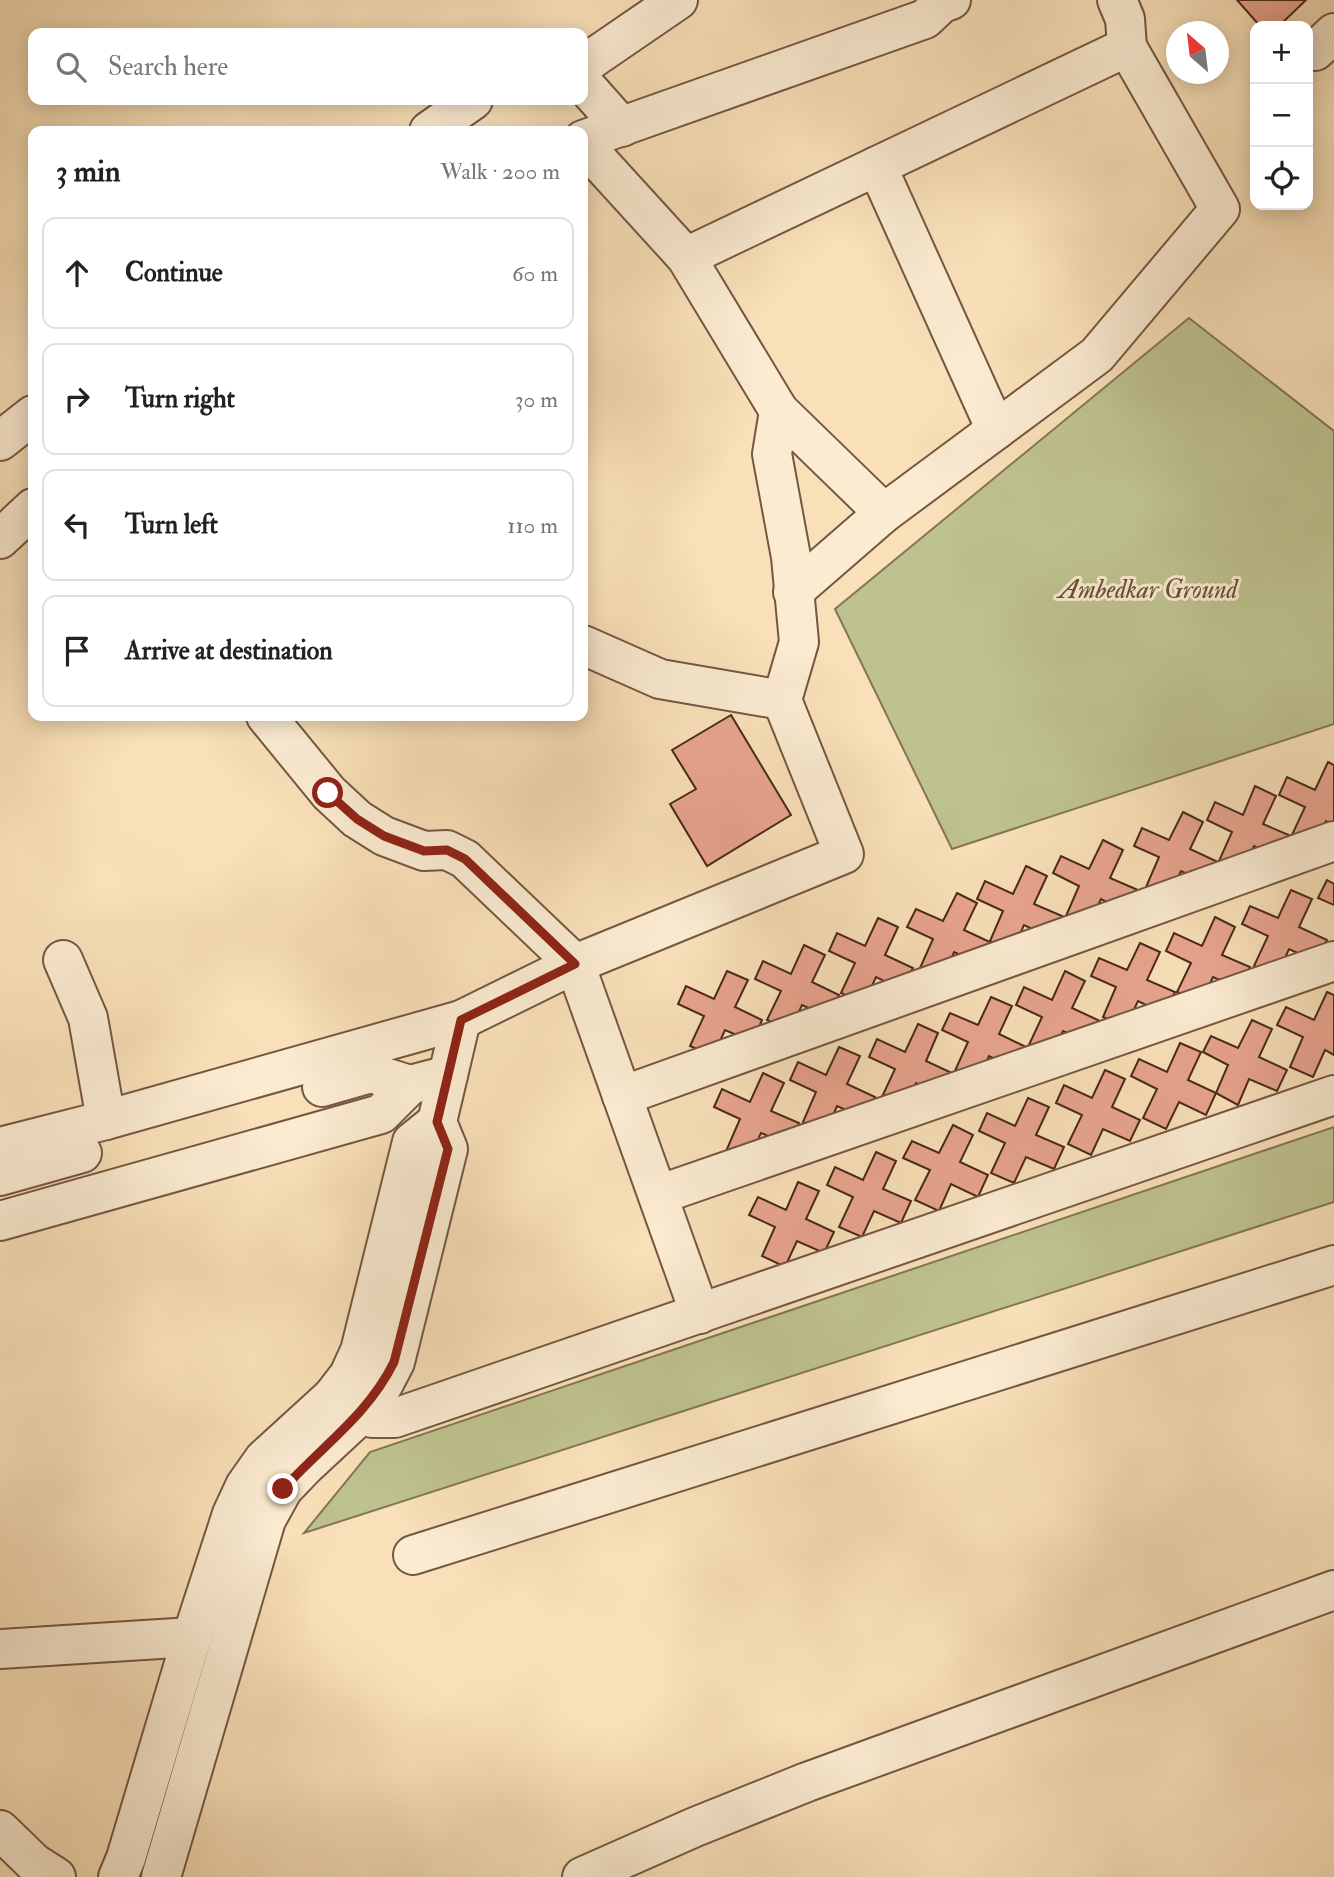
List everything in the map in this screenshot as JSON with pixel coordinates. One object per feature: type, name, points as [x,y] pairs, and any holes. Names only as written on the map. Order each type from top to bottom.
[{"type":"street","points":[[588,62],[678,0]]},
{"type":"street","points":[[588,140],[925,19],[951,0]]},
{"type":"street","points":[[793,592],[884,513],[1097,355],[1220,209],[1127,47],[1125,19],[1117,0]]},
{"type":"street","points":[[687,257],[1127,47]]},
{"type":"street","points":[[588,89],[622,127]]},
{"type":"street","points":[[436,126],[466,105]]},
{"type":"street","points":[[588,148],[687,257],[779,411],[884,513]]},
{"type":"street","points":[[877,166],[996,430]]},
{"type":"street","points":[[0,1147],[106,1120],[461,1020],[575,964],[844,854],[782,700],[799,642],[791,557],[772,454],[779,411]]},
{"type":"street","points":[[0,441],[28,419]]},
{"type":"street","points":[[0,539],[28,513]]},
{"type":"street","points":[[588,647],[660,679],[782,700]]},
{"type":"street","points":[[270,721],[328,793],[357,819],[384,836],[414,848],[424,851],[447,850],[465,859],[575,964],[701,1314]]},
{"type":"street","points":[[622,1096],[1334,841]]},
{"type":"street","points":[[63,960],[88,1018],[106,1120]]},
{"type":"street","points":[[658,1195],[1334,961]]},
{"type":"street","points":[[161,1877],[266,1520],[283,1489],[304,1466],[347,1405],[349,1375],[360,1351],[412,1142],[437,1122],[461,1020]]},
{"type":"street","points":[[0,1176],[371,1073],[411,1085]]},
{"type":"street","points":[[0,1221],[381,1114],[411,1085],[448,1075]]},
{"type":"street","points":[[347,1405],[372,1418],[395,1418],[1334,1096]]},
{"type":"street","points":[[413,1555],[1334,1265]]},
{"type":"street","points":[[118,1877],[127,1858],[191,1637],[232,1514],[245,1486],[264,1459],[347,1405]]},
{"type":"street","points":[[582,1877],[695,1827],[807,1782],[1334,1590]]},
{"type":"street","points":[[0,1648],[191,1637]]},
{"type":"street","points":[[0,1830],[34,1863],[56,1877]]},
{"type":"green space","name":"Ambedkar Ground","points":[[1189,318],[1334,431],[1334,724],[952,849],[835,609]]},
{"type":"green space","points":[[1334,1127],[1334,1202],[304,1533],[370,1452]]},
{"type":"building","points":[[1237,0],[1306,0],[1284,21],[1256,21]]},
{"type":"building","points":[[731,715],[791,815],[707,866],[670,804],[696,789],[672,750]]},
{"type":"building","points":[[1328,762],[1334,765],[1334,825],[1326,821],[1314,847],[1291,837],[1305,807],[1279,795],[1287,777],[1315,790]]},
{"type":"building","points":[[1255,786],[1276,796],[1263,824],[1291,836],[1281,858],[1254,846],[1242,872],[1219,861],[1232,832],[1207,820],[1215,802],[1243,815]]},
{"type":"building","points":[[1183,812],[1203,822],[1190,849],[1218,862],[1208,883],[1181,871],[1169,898],[1146,887],[1159,857],[1134,846],[1142,828],[1169,840]]},
{"type":"building","points":[[1103,840],[1123,850],[1110,878],[1138,890],[1128,912],[1101,899],[1088,926],[1066,916],[1079,886],[1053,873],[1061,856],[1089,869]]},
{"type":"building","points":[[1026,866],[1047,876],[1034,904],[1062,916],[1052,938],[1024,925],[1012,952],[990,941],[1003,911],[977,899],[985,881],[1013,894]]},
{"type":"building","points":[[1327,880],[1334,884],[1334,905],[1318,898]]},
{"type":"building","points":[[1291,890],[1312,899],[1299,927],[1327,940],[1317,962],[1289,949],[1277,976],[1254,966],[1268,936],[1242,924],[1250,906],[1278,918]]},
{"type":"building","points":[[957,893],[977,903],[964,930],[992,943],[982,964],[954,952],[943,979],[920,968],[933,939],[907,927],[916,909],[943,921]]},
{"type":"building","points":[[1215,917],[1235,927],[1222,955],[1250,967],[1240,989],[1213,977],[1201,1003],[1177,992],[1191,963],[1166,951],[1174,933],[1202,946]]},
{"type":"building","points":[[878,918],[898,927],[885,955],[913,968],[903,990],[876,977],[864,1003],[841,993],[855,963],[829,951],[837,933],[865,946]]},
{"type":"building","points":[[1140,943],[1160,952],[1147,980],[1175,992],[1165,1014],[1138,1001],[1125,1028],[1103,1017],[1116,987],[1091,976],[1099,958],[1127,970]]},
{"type":"building","points":[[804,945],[825,955],[812,982],[839,995],[829,1017],[802,1005],[790,1031],[767,1020],[781,991],[755,979],[763,961],[791,974]]},
{"type":"building","points":[[727,971],[748,980],[735,1007],[762,1020],[753,1042],[725,1030],[713,1056],[690,1046],[704,1016],[678,1004],[686,986],[714,999]]},
{"type":"building","points":[[1065,971],[1085,981],[1072,1008],[1100,1021],[1091,1043],[1063,1031],[1051,1057],[1028,1047],[1042,1017],[1016,1005],[1024,987],[1052,1000]]},
{"type":"building","points":[[1327,992],[1334,995],[1334,1055],[1325,1050],[1313,1077],[1290,1067],[1303,1037],[1277,1025],[1286,1007],[1314,1020]]},
{"type":"building","points":[[991,997],[1012,1006],[999,1034],[1026,1047],[1016,1069],[989,1056],[977,1083],[954,1073],[968,1042],[942,1030],[950,1013],[978,1025]]},
{"type":"building","points":[[1252,1020],[1272,1029],[1259,1057],[1287,1070],[1277,1091],[1249,1079],[1238,1105],[1216,1093],[1228,1065],[1203,1052],[1211,1036],[1238,1048]]},
{"type":"building","points":[[918,1024],[938,1033],[926,1061],[954,1074],[944,1095],[916,1083],[904,1109],[881,1099],[895,1069],[869,1057],[877,1039],[905,1052]]},
{"type":"building","points":[[1180,1043],[1201,1052],[1188,1080],[1216,1093],[1206,1115],[1179,1102],[1166,1129],[1143,1118],[1157,1089],[1131,1076],[1139,1059],[1167,1072]]},
{"type":"building","points":[[839,1047],[860,1056],[847,1084],[875,1097],[865,1118],[837,1106],[826,1132],[803,1122],[816,1092],[790,1080],[798,1062],[826,1075]]},
{"type":"building","points":[[1105,1070],[1125,1079],[1112,1107],[1140,1120],[1130,1141],[1103,1129],[1091,1155],[1068,1144],[1082,1115],[1056,1103],[1064,1085],[1092,1098]]},
{"type":"building","points":[[763,1073],[784,1083],[771,1111],[799,1123],[789,1145],[761,1133],[749,1159],[727,1149],[740,1119],[714,1107],[722,1089],[750,1102]]},
{"type":"building","points":[[1028,1098],[1049,1107],[1036,1135],[1064,1147],[1054,1169],[1026,1157],[1014,1183],[991,1173],[1005,1143],[979,1131],[987,1113],[1015,1126]]},
{"type":"building","points":[[953,1125],[973,1135],[960,1162],[988,1175],[978,1197],[951,1184],[939,1211],[915,1200],[930,1170],[903,1158],[912,1141],[939,1153]]},
{"type":"building","points":[[876,1152],[896,1161],[883,1189],[911,1201],[901,1223],[874,1211],[862,1237],[839,1227],[853,1197],[827,1185],[835,1167],[863,1180]]},
{"type":"building","points":[[798,1182],[819,1191],[806,1219],[834,1232],[824,1253],[797,1241],[785,1267],[762,1256],[775,1227],[749,1215],[758,1197],[786,1210]]},
{"type":"route","points":[[283,1489],[362,1413],[383,1385],[394,1362],[448,1149],[437,1122],[461,1020],[575,964],[465,859],[447,850],[424,851],[384,836],[357,819],[328,793]]}]
